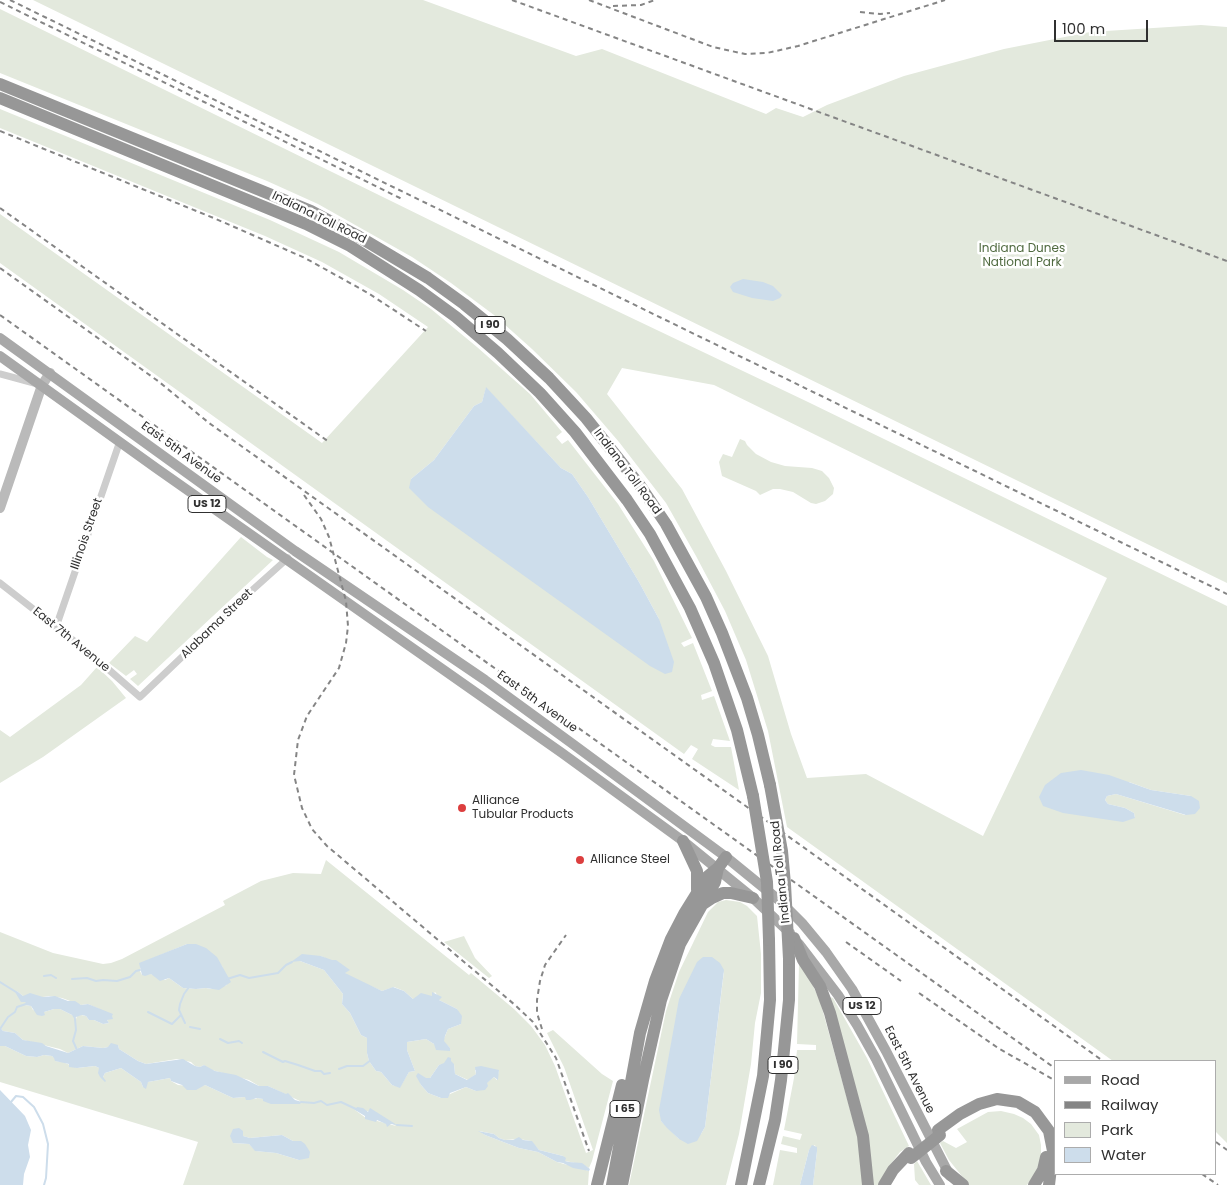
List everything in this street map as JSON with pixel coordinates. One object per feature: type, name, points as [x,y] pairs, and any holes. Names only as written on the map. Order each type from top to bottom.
[{"type":"highway","name":"Indiana Toll Road","points":[[0,84],[311,211],[364,239],[428,278],[507,339],[549,378],[586,418],[641,487],[666,524],[706,597],[734,662],[758,735],[770,785],[782,851],[789,959],[789,1000],[784,1061],[775,1120],[761,1185]]},
{"type":"highway","name":"Indiana Toll Road","points":[[0,98],[306,224],[350,246],[420,290],[456,317],[498,353],[540,393],[575,432],[628,500],[659,550],[690,608],[723,687],[743,752],[753,796],[767,882],[770,1000],[763,1076],[741,1185]]},
{"type":"highway","points":[[683,841],[697,871],[696,893]]},
{"type":"highway","name":"I 65","points":[[612,1185],[640,1033],[654,981],[671,939],[696,893],[707,877],[718,868],[726,857]]},
{"type":"highway","name":"I 65","points":[[622,1185],[658,1010],[680,944],[715,882],[718,868]]},
{"type":"highway","points":[[701,906],[723,893],[753,898]]},
{"type":"highway","points":[[794,938],[803,960],[820,986],[830,1013],[863,1136],[868,1185]]},
{"type":"highway","points":[[643,1080],[642,1067],[659,986],[654,981]]},
{"type":"highway","points":[[597,1185],[632,1052],[640,1033]]},
{"type":"highway","points":[[884,1185],[894,1170],[960,1114],[978,1104],[997,1099],[1018,1102],[1035,1112],[1049,1131],[1053,1151],[1049,1185]]},
{"type":"highway","points":[[939,1133],[981,1110],[998,1106],[1016,1109],[1032,1118],[1045,1142],[1046,1160],[1044,1170],[1034,1185]]},
{"type":"highway","points":[[732,1185],[743,1144],[757,1113]]},
{"type":"highway","points":[[890,1185],[910,1156]]},
{"type":"highway","points":[[946,1171],[963,1185]]},
{"type":"main road","name":"East 5th Avenue","points":[[0,338],[295,550],[492,686],[726,857],[780,900],[836,967],[870,1019],[946,1171],[956,1185]]},
{"type":"main road","name":"East 5th Avenue","points":[[0,356],[287,560],[432,660],[683,841],[753,898],[794,938],[819,968],[857,1025],[876,1059],[926,1162],[940,1185]]},
{"type":"street","points":[[0,508],[42,385],[50,373]]},
{"type":"street","points":[[0,374],[42,385]]},
{"type":"street","name":"Illinois Street","points":[[56,627],[120,441]]},
{"type":"street","name":"Alabama Street","points":[[140,697],[251,590],[287,560],[295,550]]},
{"type":"street","name":"East 7th Avenue","points":[[0,583],[92,655],[140,697]]},
{"type":"green space","name":"Indiana Dunes National Park","points":[[33,0],[423,0],[576,56],[602,49],[766,114],[776,108],[803,117],[827,105],[904,76],[1004,49],[1090,32],[1201,25],[1227,27],[1227,583]]},
{"type":"green space","points":[[0,9],[554,281],[1227,606],[1227,1143],[1217,1133],[1217,1060],[1112,1060],[787,827],[768,731],[746,660],[725,611],[666,503],[619,442],[576,392],[532,349],[494,315],[451,283],[412,257],[318,204],[267,181],[0,73]],"holes":[[[622,368],[714,385],[1107,578],[983,836],[866,774],[807,778],[791,734],[768,656],[726,571],[682,489],[607,394]],[[1129,782],[1151,790],[1191,796],[1185,815],[1116,794],[1107,796],[1105,800],[1108,804],[1125,808],[1134,813],[1135,818],[1045,785]]]},
{"type":"green space","points":[[0,109],[270,220],[339,252],[431,309],[530,394],[562,432],[556,437],[562,444],[568,440],[618,504],[654,561],[692,638],[681,643],[684,647],[693,643],[712,691],[701,695],[702,700],[714,696],[730,741],[713,739],[711,745],[715,747],[731,747],[739,790],[692,759],[698,749],[691,745],[684,754],[0,263],[0,214],[322,443],[428,327],[379,294],[322,262],[265,236],[0,128]],"holes":[[[486,388],[561,468],[572,474],[588,497],[659,619],[411,479],[434,460],[474,406],[482,402]]]},
{"type":"green space","points":[[740,439],[745,441],[756,454],[771,462],[785,466],[812,468],[822,471],[829,478],[834,488],[833,494],[825,501],[816,504],[793,492],[780,489],[773,489],[760,495],[756,491],[722,476],[719,462],[723,454],[732,457]]},
{"type":"green space","points":[[241,537],[273,560],[138,686],[130,679],[137,674],[134,670],[126,676],[109,663],[135,636],[147,642]]},
{"type":"green space","points":[[97,667],[126,698],[43,757],[0,783],[0,730],[10,737],[81,685]]},
{"type":"green space","points":[[326,860],[469,975],[471,973],[531,1026],[545,1045],[555,1066],[586,1153],[593,1150],[564,1067],[547,1033],[553,1030],[602,1074],[613,1081],[589,1168],[581,1164],[565,1161],[563,1156],[539,1150],[531,1141],[519,1139],[505,1140],[494,1134],[479,1131],[519,1148],[538,1152],[557,1162],[589,1171],[588,1185],[183,1185],[198,1142],[0,1082],[0,1046],[5,1046],[26,1056],[52,1056],[55,1058],[55,1061],[77,1068],[95,1066],[99,1068],[103,1077],[105,1073],[121,1068],[141,1082],[143,1087],[148,1082],[170,1078],[171,1081],[178,1085],[199,1087],[205,1085],[233,1098],[257,1098],[299,1104],[302,1102],[268,1086],[259,1086],[249,1080],[208,1069],[204,1065],[200,1067],[195,1066],[191,1062],[177,1059],[146,1064],[119,1049],[118,1045],[103,1048],[83,1046],[68,1053],[60,1049],[23,1040],[15,1033],[3,1031],[0,1027],[0,932],[53,953],[103,964],[111,963],[225,905],[223,901],[261,881],[293,873],[321,874]],"holes":[[[187,944],[222,966],[227,985],[211,989],[183,988],[169,978],[165,980],[151,974],[142,975],[140,971],[141,963]],[[321,956],[349,970],[344,973],[352,978],[382,991],[394,987],[404,991],[413,999],[432,996],[435,992],[439,1000],[457,1009],[461,1024],[448,1029],[443,1041],[450,1048],[434,1044],[426,1039],[407,1042],[407,1050],[415,1071],[409,1072],[400,1087],[392,1085],[381,1072],[376,1071],[369,1061],[367,1038],[361,1035],[350,1013],[342,1004],[343,994],[324,970],[300,961]],[[17,991],[23,996],[49,996],[62,998],[81,1005],[88,1004],[108,1013],[112,1017],[107,1020],[109,1023],[103,1024],[89,1020],[86,1016],[81,1015],[77,1016],[76,1019],[60,1009],[44,1012],[33,1010],[31,1006],[25,1005],[27,1003],[15,992]],[[454,1064],[455,1074],[468,1080],[476,1074],[475,1070],[499,1070],[497,1080],[494,1077],[476,1091],[466,1087],[441,1098],[428,1093],[421,1085],[419,1079],[430,1078],[439,1065]],[[355,1110],[374,1112],[396,1126],[366,1118]],[[243,1131],[243,1136],[250,1138],[282,1135],[293,1141],[301,1141],[299,1160],[276,1153],[256,1151],[249,1144],[233,1143]]]},
{"type":"green space","points":[[726,900],[740,902],[757,916],[761,954],[761,993],[755,1023],[751,1064],[739,1134],[726,1185],[629,1185],[666,1011],[679,972],[708,912],[718,902]],"holes":[[[724,971],[705,1127],[701,1134],[679,1139],[661,1121]]]},
{"type":"green space","points":[[464,936],[475,958],[492,976],[489,978],[444,942]]},
{"type":"green space","points":[[799,964],[808,975],[820,1001],[858,1138],[863,1185],[813,1185],[817,1151],[815,1145],[809,1150],[800,1185],[773,1185],[780,1150],[797,1153],[797,1148],[781,1144],[783,1136],[800,1140],[802,1134],[784,1130],[794,1078],[797,1050],[816,1050],[816,1045],[797,1044]]},
{"type":"green space","points":[[830,997],[833,998],[867,1058],[909,1146],[900,1152],[878,1185],[872,1185]]},
{"type":"green space","points":[[1001,1111],[1014,1114],[1031,1124],[1039,1135],[1041,1165],[1027,1185],[969,1185],[949,1160],[940,1143],[943,1141],[956,1148],[967,1142],[957,1129],[988,1112]]},
{"type":"green space","points":[[917,1161],[931,1185],[919,1185],[915,1180],[914,1164]]},
{"type":"water","points":[[743,279],[763,282],[773,286],[782,295],[773,301],[752,298],[733,292],[730,287],[733,283]]},
{"type":"water","points":[[486,387],[561,468],[572,474],[588,497],[659,619],[674,662],[672,672],[665,674],[650,666],[428,507],[409,488],[411,479],[434,460],[474,406],[482,402]]},
{"type":"water","points":[[1081,770],[1109,775],[1151,790],[1191,796],[1199,801],[1200,808],[1195,814],[1186,815],[1116,794],[1107,796],[1105,800],[1108,804],[1125,808],[1134,813],[1135,818],[1123,822],[1063,813],[1043,806],[1039,797],[1045,785],[1061,773]]},
{"type":"water","points":[[187,944],[196,944],[206,948],[217,957],[231,982],[219,990],[183,988],[169,978],[160,981],[151,974],[142,975],[139,963]]},
{"type":"water","points":[[302,954],[336,960],[350,970],[345,973],[382,991],[393,987],[404,991],[413,999],[421,993],[432,996],[432,992],[442,997],[439,1000],[457,1009],[462,1016],[461,1024],[448,1029],[445,1036],[444,1041],[450,1048],[450,1051],[436,1050],[434,1044],[426,1039],[407,1042],[407,1050],[415,1071],[409,1072],[400,1088],[392,1085],[381,1072],[376,1071],[369,1061],[367,1038],[361,1035],[350,1013],[342,1004],[343,994],[324,970],[300,961],[291,962]]},
{"type":"water","points":[[703,957],[712,957],[720,963],[724,970],[705,1127],[697,1141],[688,1144],[679,1139],[661,1121],[659,1110],[679,999],[697,962]]},
{"type":"water","points":[[17,991],[23,996],[30,993],[43,997],[55,996],[68,1001],[75,1001],[81,1005],[88,1004],[113,1014],[113,1019],[107,1020],[109,1023],[103,1024],[89,1020],[86,1016],[82,1015],[76,1017],[75,1020],[72,1015],[60,1009],[44,1012],[45,1015],[42,1016],[37,1015],[31,1006],[21,1002],[15,992]]},
{"type":"water","points":[[0,1027],[3,1031],[15,1033],[23,1040],[42,1043],[68,1053],[83,1046],[103,1048],[108,1047],[111,1043],[118,1045],[119,1049],[146,1064],[183,1059],[195,1066],[200,1067],[204,1065],[215,1071],[236,1075],[259,1086],[268,1086],[286,1094],[288,1093],[295,1100],[302,1102],[300,1104],[271,1104],[257,1098],[246,1100],[245,1097],[233,1098],[205,1085],[196,1090],[187,1090],[182,1085],[171,1081],[170,1078],[148,1082],[146,1089],[141,1082],[121,1068],[105,1073],[103,1077],[105,1082],[98,1073],[99,1068],[95,1066],[69,1067],[69,1064],[55,1061],[52,1056],[26,1056],[5,1046],[0,1046]]},
{"type":"water","points":[[448,1057],[451,1058],[454,1064],[455,1074],[467,1080],[476,1074],[475,1067],[481,1066],[499,1070],[498,1080],[494,1077],[487,1083],[488,1086],[485,1090],[476,1091],[466,1087],[450,1093],[448,1098],[441,1098],[428,1093],[416,1076],[418,1073],[426,1078],[430,1078],[439,1065],[444,1063]]},
{"type":"water","points":[[0,1090],[25,1116],[31,1130],[28,1145],[30,1157],[24,1174],[23,1185],[0,1185]]},
{"type":"water","points":[[357,1107],[363,1108],[368,1112],[370,1108],[397,1125],[391,1124],[387,1127],[386,1124],[377,1120],[376,1122],[365,1119],[365,1116],[355,1110]]},
{"type":"water","points":[[239,1128],[243,1131],[243,1136],[250,1138],[282,1135],[293,1141],[301,1141],[310,1152],[309,1158],[299,1160],[276,1153],[255,1151],[249,1144],[233,1143],[230,1136],[233,1129]]},
{"type":"water","points":[[478,1131],[494,1134],[505,1140],[513,1140],[519,1137],[523,1140],[532,1141],[539,1150],[563,1156],[566,1158],[565,1161],[582,1163],[590,1169],[589,1171],[573,1168],[538,1152],[519,1148]]},
{"type":"water","points":[[812,1145],[817,1147],[813,1185],[800,1185],[809,1150]]},
{"type":"waterway","points":[[227,979],[240,975],[249,978],[278,973],[292,962]]},
{"type":"waterway","points":[[72,979],[87,978],[96,981],[117,981],[130,977],[140,970]]},
{"type":"waterway","points":[[44,976],[51,975],[56,978]]},
{"type":"waterway","points":[[0,982],[16,992]]},
{"type":"waterway","points":[[185,1023],[179,1010],[184,994],[189,987]]},
{"type":"waterway","points":[[0,1029],[17,1007],[26,1004]]},
{"type":"waterway","points":[[148,1012],[172,1024],[181,1015]]},
{"type":"waterway","points":[[75,1019],[76,1030],[73,1041],[77,1050]]},
{"type":"waterway","points":[[190,1027],[200,1029]]},
{"type":"waterway","points":[[220,1039],[228,1043],[239,1041],[242,1043]]},
{"type":"waterway","points":[[263,1052],[283,1062],[321,1071],[324,1074],[330,1073]]},
{"type":"waterway","points":[[339,1069],[347,1066],[363,1066],[371,1060]]},
{"type":"waterway","points":[[11,1102],[16,1096],[23,1097],[34,1107],[43,1124],[48,1144],[44,1185]]},
{"type":"waterway","points":[[301,1102],[314,1103],[321,1101],[327,1105],[341,1102],[358,1110]]},
{"type":"waterway","points":[[397,1125],[412,1126]]},
{"type":"railway","points":[[10,0],[1227,594]]},
{"type":"railway","points":[[512,0],[1227,261]]},
{"type":"railway","points":[[589,0],[713,47],[745,54],[767,53],[798,46],[945,0]]},
{"type":"railway","points":[[613,6],[641,5],[655,0]]},
{"type":"railway","points":[[0,2],[402,199]]},
{"type":"railway","points":[[860,12],[890,13]]},
{"type":"railway","points":[[0,131],[216,219],[305,258],[368,293],[426,331]]},
{"type":"railway","points":[[0,208],[329,442]]},
{"type":"railway","points":[[0,268],[158,381],[209,423],[1102,1060]]},
{"type":"railway","points":[[0,315],[1054,1068]]},
{"type":"railway","points":[[304,495],[321,519],[329,537],[346,601],[348,626],[346,643],[339,668],[307,716],[298,740],[294,775],[302,808],[312,829],[327,846],[533,1022],[556,1058],[589,1151]]},
{"type":"railway","points":[[542,1029],[537,1013],[540,981],[545,965],[566,935]]},
{"type":"railway","points":[[846,942],[901,981]]},
{"type":"railway","points":[[919,993],[998,1048],[1054,1080]]},
{"type":"railway","points":[[1217,1143],[1227,1150]]},
{"type":"railway","points":[[1203,1175],[1218,1185]]},
{"type":"place","name":"Alliance Tubular Products","points":[[462,808]]},
{"type":"place","name":"Alliance Steel","points":[[580,860]]}]
